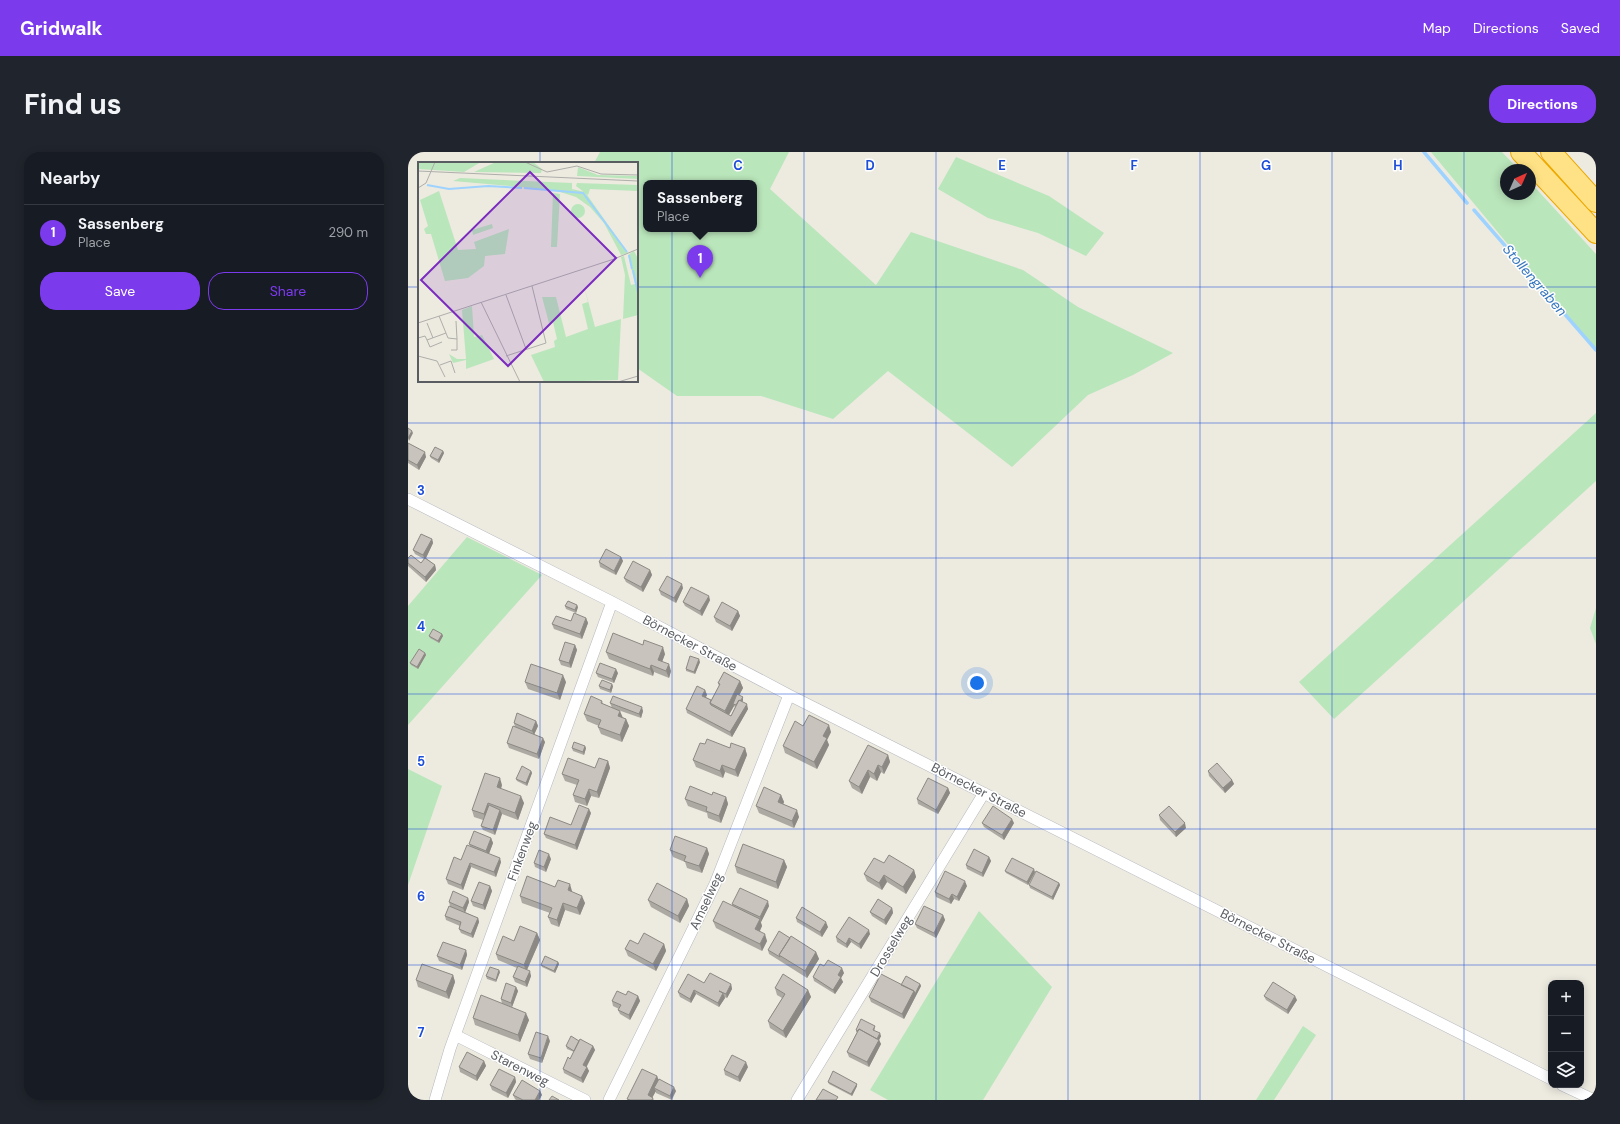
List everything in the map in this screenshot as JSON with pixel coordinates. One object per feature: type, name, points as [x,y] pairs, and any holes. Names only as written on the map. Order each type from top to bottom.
[{"type":"highway","points":[[1521,152],[1596,233]]},
{"type":"highway","points":[[1551,152],[1596,202]]},
{"type":"street","name":"Börnecker Straße","points":[[408,499],[612,602],[789,695],[1548,1077]]},
{"type":"street","name":"Finkenweg","points":[[435,1100],[456,1035],[612,602]]},
{"type":"street","name":"Amselweg","points":[[609,1100],[715,884],[789,695]]},
{"type":"street","name":"Drosselweg","points":[[797,1100],[984,793]]},
{"type":"street","name":"Starenweg","points":[[456,1035],[585,1100]]},
{"type":"street","points":[[1568,1088],[1594,1100]]},
{"type":"green space","points":[[600,152],[789,152],[770,189],[876,285],[911,232],[1023,270],[1078,307],[1173,353],[1133,375],[1088,395],[1012,467],[888,371],[833,419],[761,396],[677,396],[638,369],[638,162],[595,162]]},
{"type":"green space","points":[[1431,152],[1502,152],[1513,164],[1500,164],[1500,200],[1536,200],[1536,189],[1596,254],[1596,350]]},
{"type":"green space","points":[[956,157],[1049,196],[1104,233],[1086,256],[1038,233],[988,218],[938,189]]},
{"type":"green space","points":[[1596,413],[1596,481],[1334,719],[1299,682]]},
{"type":"green space","points":[[467,537],[542,575],[408,725],[408,606]]},
{"type":"green space","points":[[1596,608],[1596,644],[1590,628]]},
{"type":"green space","points":[[408,769],[442,786],[408,885]]},
{"type":"green space","points":[[979,911],[1052,987],[983,1100],[888,1100],[870,1090]]},
{"type":"green space","points":[[1303,1026],[1316,1035],[1274,1100],[1256,1100]]},
{"type":"building","points":[[408,428],[412,431],[408,438]]},
{"type":"building","points":[[408,443],[425,452],[417,465],[408,460]]},
{"type":"building","points":[[435,447],[443,451],[438,460],[430,456]]},
{"type":"building","points":[[421,534],[432,539],[423,555],[413,550]]},
{"type":"building","points":[[606,549],[621,557],[614,571],[599,562]]},
{"type":"building","points":[[411,555],[421,563],[425,558],[435,565],[425,577],[408,563],[408,558]]},
{"type":"building","points":[[633,561],[650,570],[641,587],[624,578]]},
{"type":"building","points":[[667,576],[682,584],[674,598],[659,590]]},
{"type":"building","points":[[691,587],[709,596],[700,611],[683,602]]},
{"type":"building","points":[[568,601],[577,605],[575,610],[565,606]]},
{"type":"building","points":[[722,602],[738,611],[730,626],[714,617]]},
{"type":"building","points":[[574,613],[586,618],[580,634],[552,624],[556,616],[571,621]]},
{"type":"building","points":[[433,629],[442,634],[438,641],[429,636]]},
{"type":"building","points":[[613,633],[643,645],[644,640],[663,647],[658,660],[669,664],[666,671],[651,665],[650,669],[606,652]]},
{"type":"building","points":[[565,642],[575,645],[569,663],[559,660]]},
{"type":"building","points":[[419,649],[425,653],[417,667],[410,663]]},
{"type":"building","points":[[690,656],[699,659],[694,672],[686,669]]},
{"type":"building","points":[[600,663],[616,669],[612,679],[596,673]]},
{"type":"building","points":[[531,664],[563,675],[557,693],[525,682]]},
{"type":"building","points":[[724,672],[740,681],[725,711],[710,703],[720,684],[718,683]]},
{"type":"building","points":[[602,680],[612,684],[610,690],[599,686]]},
{"type":"building","points":[[697,686],[705,690],[702,696],[711,700],[711,705],[731,716],[739,700],[747,704],[730,732],[686,709]]},
{"type":"building","points":[[737,694],[743,697],[736,705],[733,704]]},
{"type":"building","points":[[591,696],[602,701],[601,703],[620,711],[618,716],[626,719],[620,735],[598,727],[601,720],[584,714]]},
{"type":"building","points":[[613,696],[642,707],[639,714],[610,703]]},
{"type":"building","points":[[517,713],[536,721],[532,731],[514,723]]},
{"type":"building","points":[[809,715],[829,725],[823,736],[827,738],[814,762],[783,746],[795,721],[803,726]]},
{"type":"building","points":[[513,726],[543,738],[537,754],[507,743]]},
{"type":"building","points":[[707,739],[730,748],[731,743],[745,748],[735,770],[722,765],[720,771],[693,760],[700,743],[705,744]]},
{"type":"building","points":[[574,742],[585,746],[583,752],[572,748]]},
{"type":"building","points":[[868,745],[888,755],[882,767],[878,765],[874,774],[868,770],[859,787],[849,781]]},
{"type":"building","points":[[568,758],[595,768],[599,758],[608,761],[597,792],[589,789],[585,799],[573,795],[579,780],[562,774]]},
{"type":"building","points":[[1217,763],[1232,780],[1223,788],[1208,771]]},
{"type":"building","points":[[522,766],[531,771],[526,783],[516,779]]},
{"type":"building","points":[[485,773],[500,778],[497,787],[521,796],[515,813],[488,803],[484,814],[472,810]]},
{"type":"building","points":[[928,778],[948,788],[936,810],[917,799]]},
{"type":"building","points":[[690,786],[712,795],[713,792],[726,797],[719,816],[706,811],[707,807],[685,799]]},
{"type":"building","points":[[764,787],[781,795],[778,802],[797,810],[792,821],[756,806]]},
{"type":"building","points":[[489,805],[500,810],[493,830],[481,826]]},
{"type":"building","points":[[579,805],[589,809],[575,845],[544,834],[550,817],[571,825]]},
{"type":"building","points":[[993,806],[1012,819],[1002,835],[982,823]]},
{"type":"building","points":[[1169,806],[1185,823],[1175,832],[1159,815]]},
{"type":"building","points":[[474,831],[491,838],[486,851],[469,844]]},
{"type":"building","points":[[675,836],[707,848],[699,866],[684,861],[686,856],[670,850]]},
{"type":"building","points":[[743,844],[784,860],[776,882],[735,866]]},
{"type":"building","points":[[467,845],[500,858],[494,872],[470,863],[461,885],[446,879],[454,857],[461,860]]},
{"type":"building","points":[[974,849],[989,857],[982,873],[966,865]]},
{"type":"building","points":[[539,850],[549,854],[544,867],[534,863]]},
{"type":"building","points":[[889,855],[914,870],[903,887],[884,875],[879,883],[864,874],[874,858],[884,863]]},
{"type":"building","points":[[1012,858],[1034,869],[1027,882],[1005,871]]},
{"type":"building","points":[[945,871],[965,881],[957,897],[952,894],[949,899],[935,892]]},
{"type":"building","points":[[1036,871],[1059,883],[1052,897],[1029,885]]},
{"type":"building","points":[[527,876],[555,887],[558,880],[570,884],[568,890],[582,896],[577,908],[563,903],[557,920],[548,917],[552,908],[520,896]]},
{"type":"building","points":[[479,882],[490,886],[483,905],[471,901]]},
{"type":"building","points":[[657,883],[687,899],[678,916],[648,900]]},
{"type":"building","points":[[740,888],[768,901],[760,917],[732,904]]},
{"type":"building","points":[[453,891],[468,898],[463,908],[449,902]]},
{"type":"building","points":[[878,899],[892,908],[884,920],[870,912]]},
{"type":"building","points":[[723,901],[760,919],[755,929],[765,934],[760,944],[713,921]]},
{"type":"building","points":[[449,906],[478,918],[471,934],[459,929],[461,922],[445,916]]},
{"type":"building","points":[[924,906],[943,915],[934,933],[915,924]]},
{"type":"building","points":[[802,907],[826,922],[820,932],[796,918]]},
{"type":"building","points":[[849,917],[869,930],[859,944],[849,938],[846,944],[836,937]]},
{"type":"building","points":[[520,926],[537,933],[524,965],[496,954],[503,936],[514,941]]},
{"type":"building","points":[[779,931],[790,938],[779,955],[780,957],[768,950]]},
{"type":"building","points":[[644,933],[664,944],[653,964],[625,949],[630,940],[638,944]]},
{"type":"building","points":[[791,936],[816,952],[805,971],[779,955]]},
{"type":"building","points":[[443,942],[466,950],[460,965],[437,956]]},
{"type":"building","points":[[545,956],[558,962],[554,971],[541,965]]},
{"type":"building","points":[[828,960],[842,968],[838,975],[841,977],[833,990],[813,977],[820,964],[824,966]]},
{"type":"building","points":[[422,964],[453,975],[446,992],[416,980]]},
{"type":"building","points":[[518,966],[530,971],[525,982],[513,977]]},
{"type":"building","points":[[490,967],[499,970],[496,980],[486,976]]},
{"type":"building","points":[[710,973],[731,984],[726,994],[719,991],[723,993],[718,1003],[694,990],[690,999],[678,992],[688,974],[704,983]]},
{"type":"building","points":[[783,974],[808,990],[783,1031],[768,1021],[785,994],[775,988]]},
{"type":"building","points":[[881,974],[914,991],[902,1014],[869,997]]},
{"type":"building","points":[[906,976],[920,984],[915,994],[914,991],[901,985]]},
{"type":"building","points":[[1273,982],[1295,996],[1287,1010],[1264,996]]},
{"type":"building","points":[[506,983],[516,987],[511,1003],[501,999]]},
{"type":"building","points":[[617,991],[626,995],[628,991],[638,996],[629,1015],[618,1010],[621,1005],[612,1001]]},
{"type":"building","points":[[481,995],[526,1013],[518,1035],[473,1018]]},
{"type":"building","points":[[861,1019],[875,1026],[873,1030],[880,1033],[877,1039],[859,1029],[858,1031],[856,1030]]},
{"type":"building","points":[[859,1029],[879,1040],[867,1062],[847,1052]]},
{"type":"building","points":[[536,1032],[548,1036],[541,1058],[528,1054]]},
{"type":"building","points":[[571,1036],[579,1041],[574,1051],[566,1046]]},
{"type":"building","points":[[580,1039],[593,1046],[583,1065],[587,1067],[581,1078],[563,1069],[568,1057],[570,1059]]},
{"type":"building","points":[[467,1052],[484,1061],[476,1076],[459,1067]]},
{"type":"building","points":[[732,1055],[746,1062],[738,1077],[724,1070]]},
{"type":"building","points":[[499,1069],[515,1077],[506,1093],[490,1085]]},
{"type":"building","points":[[642,1069],[657,1076],[648,1095],[653,1098],[652,1100],[627,1099]]},
{"type":"building","points":[[833,1071],[857,1084],[851,1094],[828,1082]]},
{"type":"building","points":[[659,1079],[674,1087],[670,1096],[654,1088]]},
{"type":"building","points":[[522,1080],[540,1091],[535,1100],[523,1100],[513,1095]]},
{"type":"building","points":[[823,1089],[838,1097],[836,1100],[816,1100]]},
{"type":"building","points":[[552,1096],[559,1100],[549,1100]]},
{"type":"waterway","name":"Stollengraben","points":[[1424,152],[1467,203]]},
{"type":"waterway","name":"Stollengraben","points":[[1474,210],[1596,350]]},
{"type":"place","name":"Sassenberg","points":[[700,278]]}]
